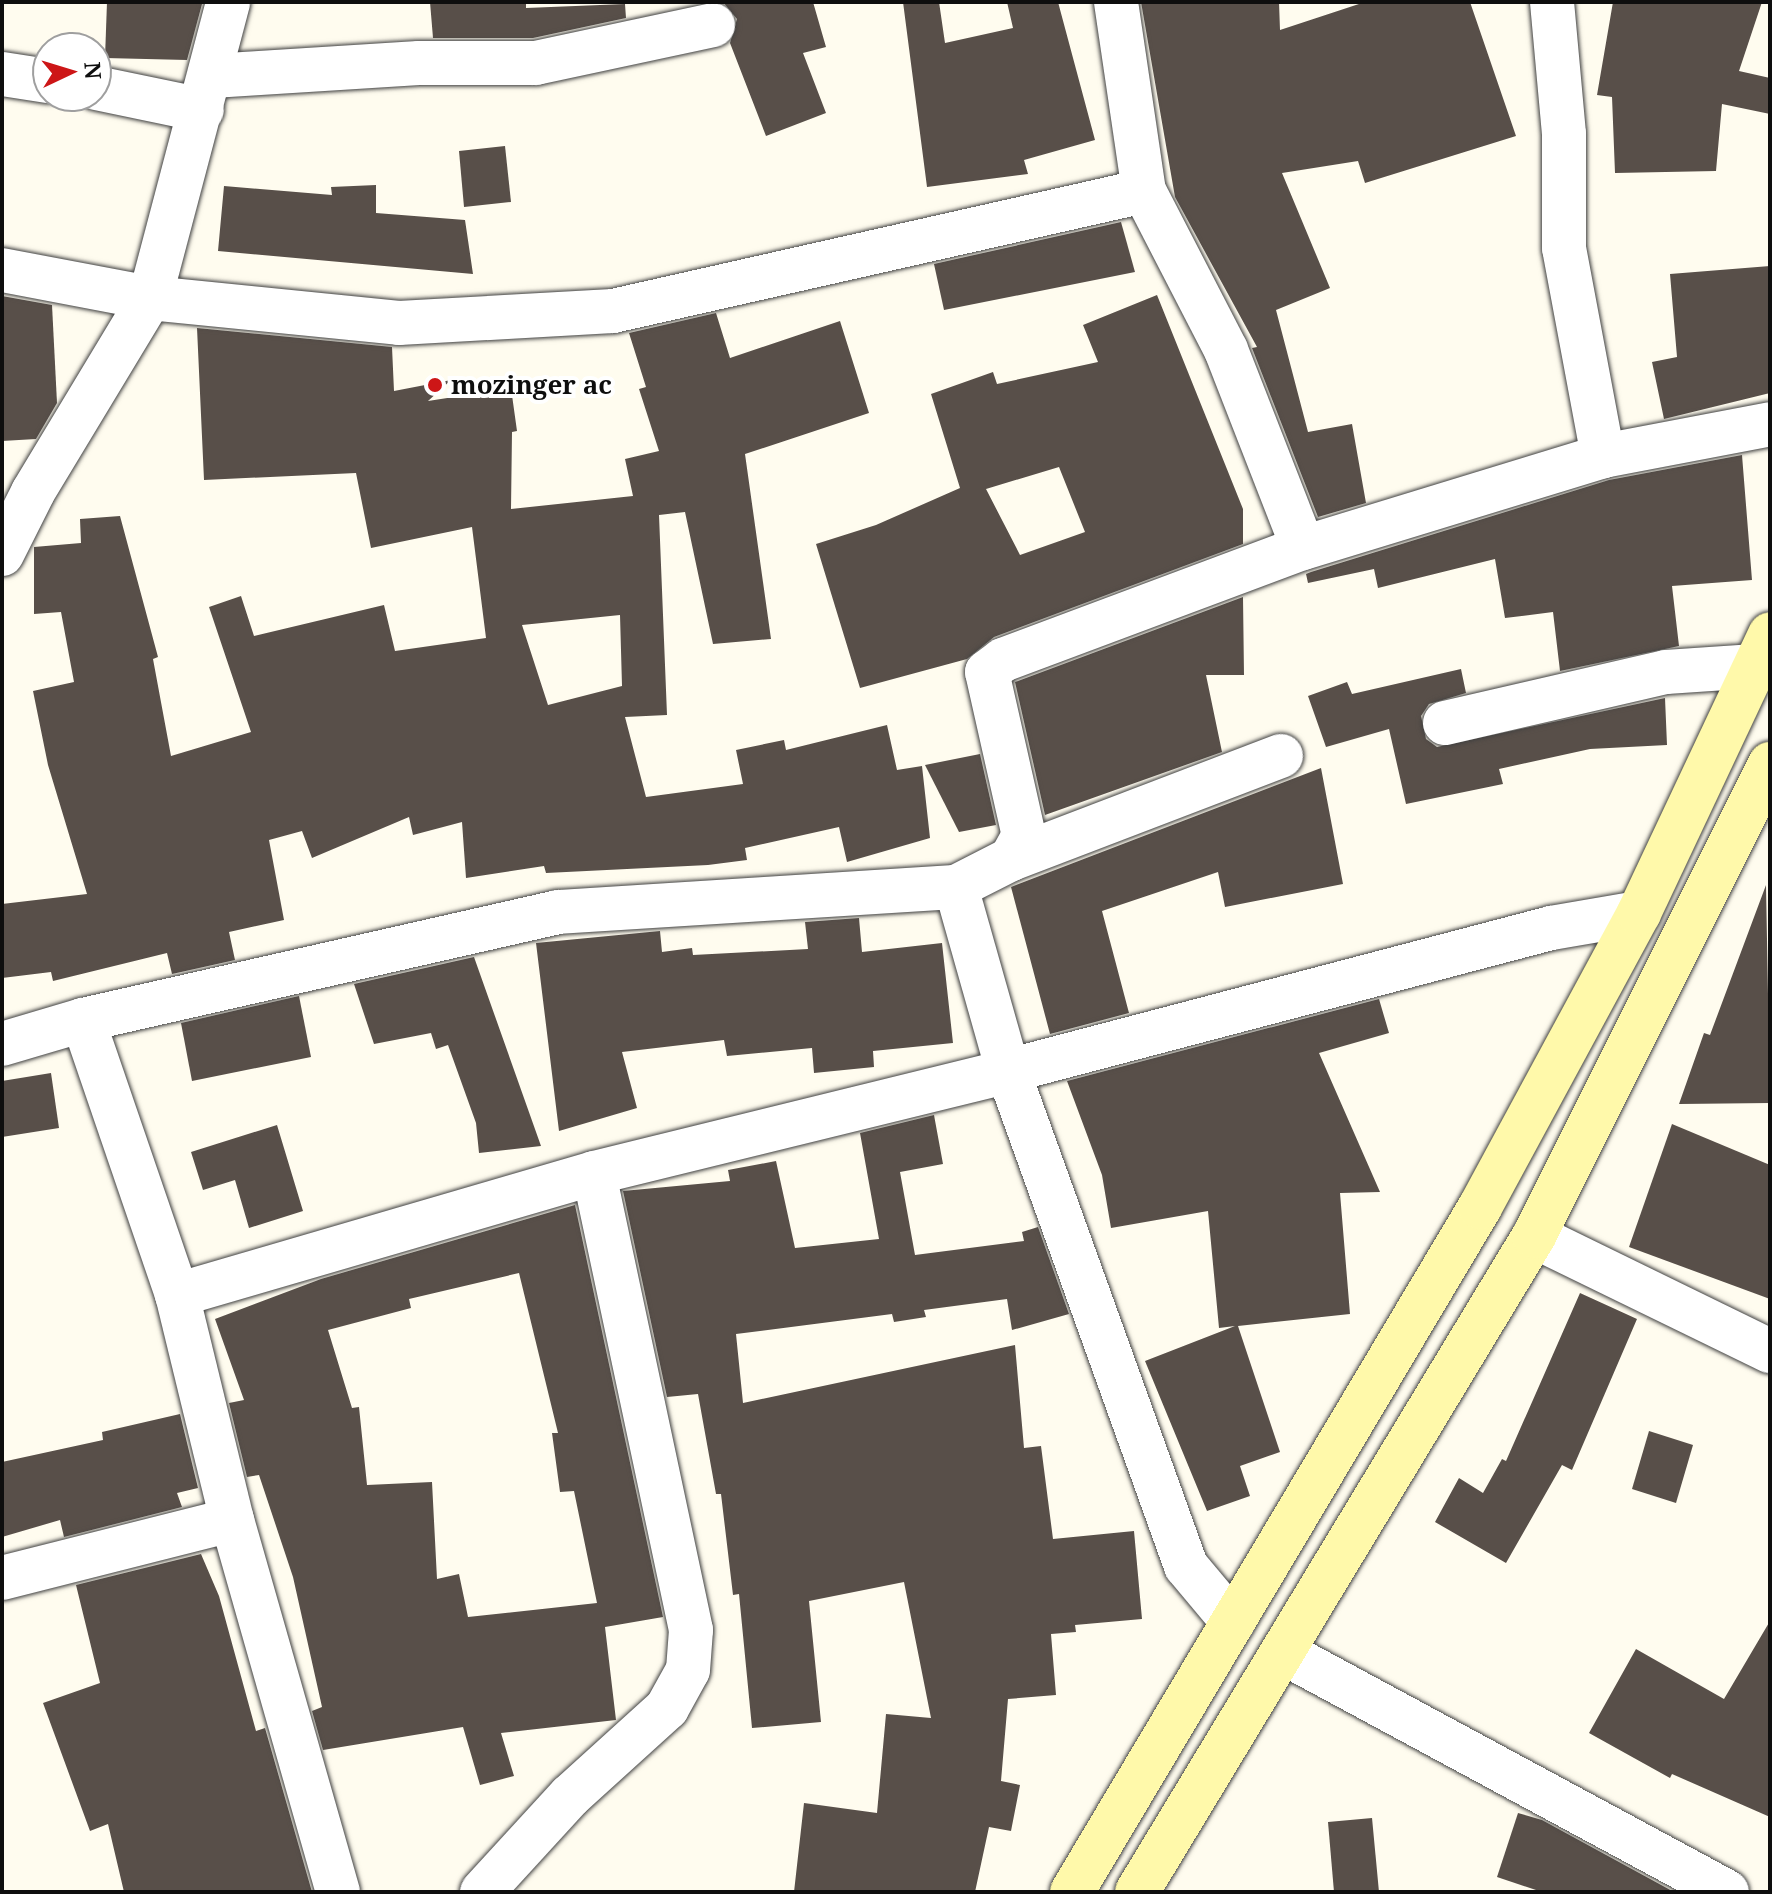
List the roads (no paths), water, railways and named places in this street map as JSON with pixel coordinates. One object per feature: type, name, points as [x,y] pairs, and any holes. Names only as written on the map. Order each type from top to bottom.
[{"type":"main road","points":[[1072,1892],[1480,1207],[1639,913],[1762,650]]},
{"type":"main road","points":[[1137,1892],[1286,1654],[1534,1236],[1765,787]]},
{"type":"street","points":[[2,554],[33,492],[150,298],[207,93],[228,2]]},
{"type":"street","points":[[1116,2],[1144,191],[1226,350],[1303,548]]},
{"type":"street","points":[[1552,2],[1564,134],[1564,248],[1603,456]]},
{"type":"street","points":[[112,89],[207,93],[419,63],[536,63],[713,25]]},
{"type":"street","points":[[2,74],[32,79]]},
{"type":"street","points":[[2,270],[150,298],[399,323],[613,311],[1144,191]]},
{"type":"street","points":[[1011,859],[1024,836],[987,672],[1003,660],[1303,548],[1603,456],[1770,424]]},
{"type":"street","points":[[1445,723],[1762,650]]},
{"type":"street","points":[[2,1044],[83,1020],[558,912],[956,887],[1011,859],[1281,756]]},
{"type":"street","points":[[956,887],[1008,1071],[1186,1566],[1233,1622]]},
{"type":"street","points":[[177,1295],[594,1173],[1008,1071],[1551,928],[1639,913]]},
{"type":"street","points":[[83,1020],[177,1295],[232,1520],[338,1892]]},
{"type":"street","points":[[482,1892],[570,1796],[667,1708],[688,1670],[691,1630],[594,1173]]},
{"type":"street","points":[[1534,1236],[1770,1351]]},
{"type":"street","points":[[2,1578],[232,1520]]},
{"type":"street","points":[[1286,1654],[1727,1892]]},
{"type":"place","name":"mozinger ac","points":[[435,385]]}]
